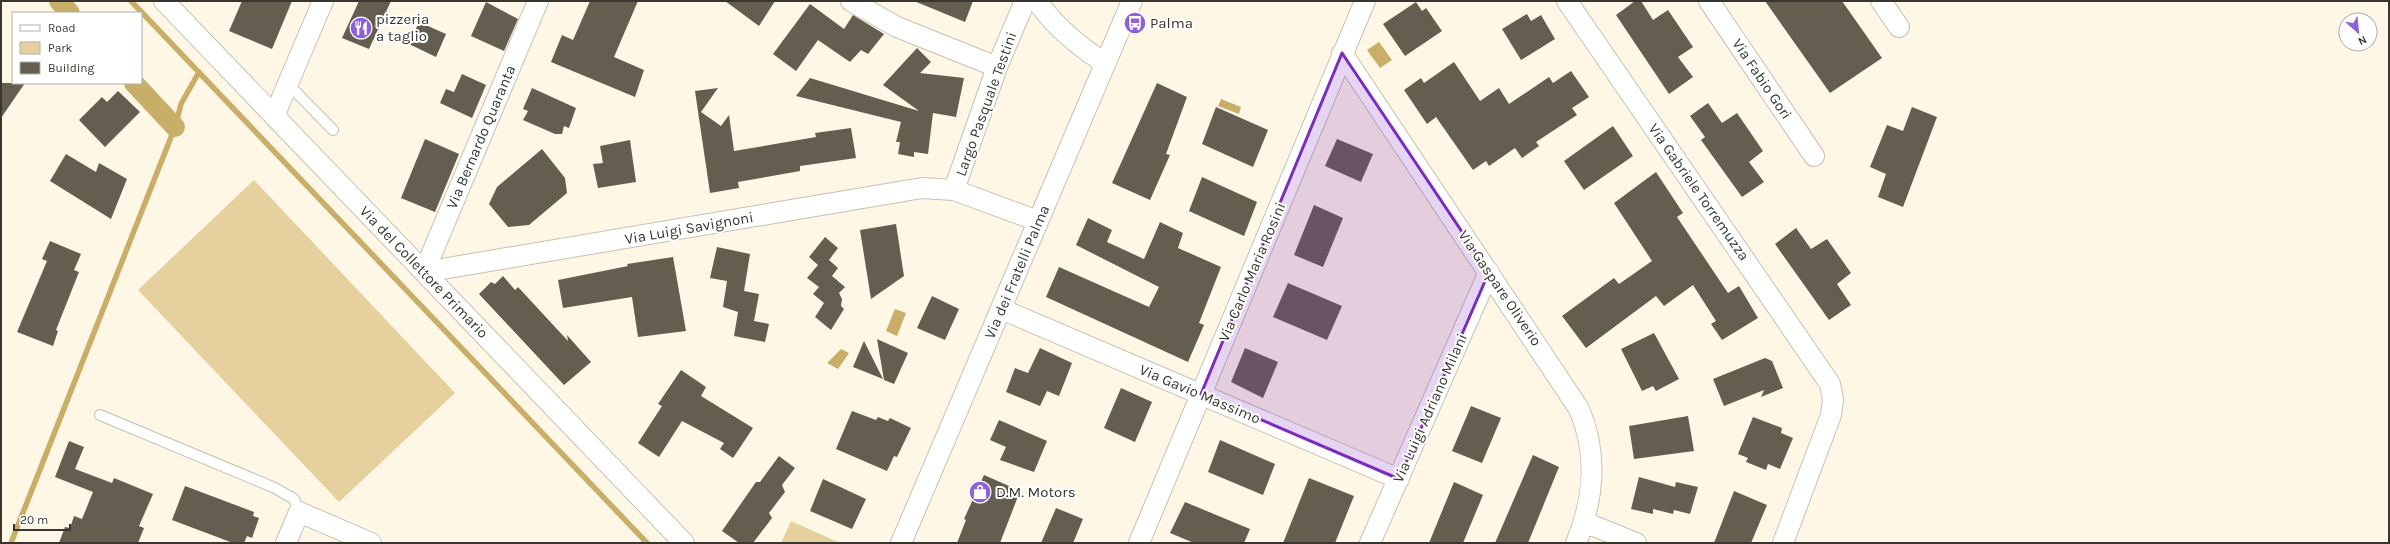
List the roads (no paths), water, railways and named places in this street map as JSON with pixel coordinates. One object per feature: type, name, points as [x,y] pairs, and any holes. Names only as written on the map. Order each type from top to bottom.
[{"type":"street","name":"Via del Collettore Primario","points":[[164,1],[275,114],[684,543]]},
{"type":"street","points":[[275,114],[323,1]]},
{"type":"street","name":"Via Bernardo Quaranta","points":[[424,272],[538,1]]},
{"type":"street","points":[[851,1],[897,27],[997,67]]},
{"type":"street","name":"Largo Pasquale Testini","points":[[1025,1],[997,67],[954,190],[1038,221]]},
{"type":"street","points":[[1037,1],[1071,39],[1105,63]]},
{"type":"street","name":"Via dei Fratelli Palma","points":[[901,543],[1132,1]]},
{"type":"street","name":"Via Carlo Maria Rosini","points":[[1139,543],[1342,53],[1365,1]]},
{"type":"street","name":"Via Gabriele Torremuzza","points":[[1567,1],[1830,384],[1833,399],[1831,415],[1783,543]]},
{"type":"street","name":"Via Fabio Gori","points":[[1709,1],[1814,156]]},
{"type":"street","points":[[1881,1],[1899,27]]},
{"type":"street","name":"Via Gaspare Oliverio","points":[[1342,53],[1573,399],[1584,420],[1590,442],[1592,462],[1590,487],[1584,522],[1576,543]]},
{"type":"street","name":"Via Luigi Savignoni","points":[[424,272],[922,188],[954,190]]},
{"type":"street","name":"Via Luigi Adriano Milani","points":[[1370,543],[1489,272]]},
{"type":"street","name":"Via Gavio Massimo","points":[[1001,309],[1398,479]]},
{"type":"street","points":[[286,543],[299,512],[371,543]]},
{"type":"street","points":[[1584,522],[1636,543]]},
{"type":"lane","points":[[288,84],[333,130]]},
{"type":"lane","points":[[100,415],[275,488],[294,499],[299,512]]},
{"type":"waterway","points":[[59,1],[69,12]]},
{"type":"waterway","points":[[131,1],[141,12]]},
{"type":"waterway","points":[[142,13],[647,543]]},
{"type":"waterway","points":[[11,543],[175,127],[181,104],[199,72]]},
{"type":"waterway","points":[[135,84],[175,127]]},
{"type":"place","name":"Palma","points":[[1135,23]]},
{"type":"place","name":"pizzeria a taglio","points":[[361,28]]},
{"type":"place","name":"D.M. Motors","points":[[980,492]]}]
